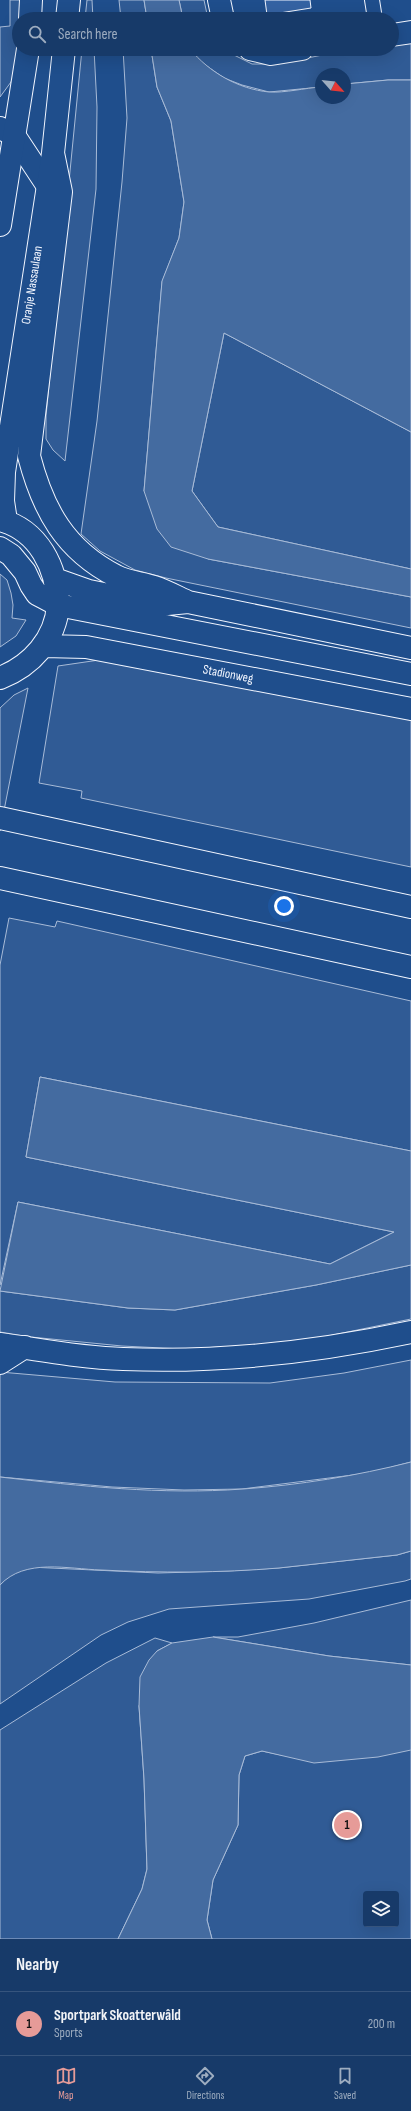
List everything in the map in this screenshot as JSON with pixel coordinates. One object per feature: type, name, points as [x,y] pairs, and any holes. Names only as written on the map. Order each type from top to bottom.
[{"type":"main road","points":[[30,12],[31,0]]},
{"type":"main road","points":[[68,12],[69,0]]},
{"type":"main road","points":[[219,0],[222,12]]},
{"type":"main road","points":[[399,34],[411,32]]},
{"type":"main road","points":[[0,225],[7,131],[23,92],[27,56]]},
{"type":"main road","name":"Oranje Nassaulaan","points":[[3,520],[4,472],[53,153],[63,56]]},
{"type":"main road","points":[[7,131],[47,185]]},
{"type":"main road","points":[[53,153],[61,192],[29,449],[29,456],[37,487],[52,519],[72,545],[94,563],[117,577],[156,588],[188,602],[411,648]]},
{"type":"main road","points":[[0,678],[13,673],[30,661],[44,646],[53,628],[58,605],[52,566],[41,548],[27,533],[3,520]]},
{"type":"main road","points":[[0,548],[12,555],[25,572],[37,594],[58,605],[411,674]]},
{"type":"main road","points":[[55,579],[89,591],[157,605],[188,602]]},
{"type":"main road","name":"Stadionweg","points":[[44,646],[86,647],[411,709]]},
{"type":"main road","points":[[0,818],[411,907]]},
{"type":"main road","points":[[0,878],[63,890],[411,967]]},
{"type":"main road","points":[[0,1344],[122,1359],[179,1360],[292,1352],[352,1344],[411,1332]]},
{"type":"main road","points":[[0,1363],[25,1347]]},
{"type":"lane","points":[[372,0],[374,12]]},
{"type":"shaded area","points":[[10,0],[25,0],[24,12],[12,12],[12,56],[19,56],[19,60],[11,82],[0,97],[0,27],[10,26]]},
{"type":"shaded area","points":[[87,0],[92,0],[93,12],[86,12]]},
{"type":"shaded area","points":[[119,0],[144,0],[146,12],[120,12]]},
{"type":"shaded area","points":[[144,0],[179,0],[182,12],[146,12]]},
{"type":"shaded area","points":[[179,0],[204,0],[207,12],[182,12]]},
{"type":"shaded area","points":[[411,42],[411,80],[388,80],[351,83],[351,68],[315,68],[315,88],[269,92],[242,85],[224,78],[201,62],[196,56],[236,56],[252,64],[278,64],[317,56],[399,56],[399,43]]},
{"type":"shaded area","points":[[81,56],[94,56],[97,107],[96,189],[65,461],[53,450],[46,439],[46,416]]},
{"type":"shaded area","points":[[123,56],[152,56],[157,87],[171,121],[184,202],[179,238],[162,282],[144,491],[208,559],[411,597],[411,628],[166,578],[135,570],[100,551],[81,534],[97,421],[122,182],[127,118]]},
{"type":"shaded area","points":[[152,56],[197,56],[206,65],[225,78],[257,90],[282,92],[315,88],[315,104],[351,104],[351,83],[388,80],[411,80],[411,432],[224,333],[192,491],[218,527],[411,569],[411,597],[208,559],[171,547],[157,529],[144,491],[162,281],[179,238],[184,202],[171,121],[157,87]]},
{"type":"shaded area","points":[[224,333],[411,432],[411,569],[218,527],[192,491]]},
{"type":"shaded area","points":[[0,574],[7,580],[11,593],[13,605],[12,618],[26,620],[16,636],[0,647]]},
{"type":"shaded area","points":[[99,660],[411,719],[411,867],[81,798],[82,791],[39,783],[58,666]]},
{"type":"shaded area","points":[[28,688],[0,831],[0,708],[14,695]]},
{"type":"shaded area","points":[[9,918],[55,927],[57,921],[411,1001],[411,1151],[40,1077],[26,1157],[394,1232],[330,1264],[18,1202],[0,1285],[0,965]]},
{"type":"shaded area","points":[[40,1077],[411,1151],[411,1265],[316,1285],[175,1310],[128,1308],[0,1291],[18,1202],[330,1264],[394,1232],[26,1157]]},
{"type":"shaded area","points":[[411,1265],[411,1319],[294,1343],[183,1349],[122,1346],[31,1337],[0,1332],[0,1291],[128,1308],[175,1310],[316,1285]]},
{"type":"shaded area","points":[[411,1360],[411,1462],[369,1473],[242,1489],[184,1490],[112,1487],[0,1477],[0,1372],[115,1382],[270,1383],[344,1373]]},
{"type":"shaded area","points":[[411,1462],[411,1551],[397,1555],[279,1568],[235,1571],[145,1572],[61,1567],[34,1568],[22,1571],[10,1577],[0,1585],[0,1477],[121,1489],[213,1491],[264,1487],[348,1476]]},
{"type":"shaded area","points":[[411,1551],[411,1579],[405,1581],[309,1599],[169,1609],[128,1622],[101,1635],[0,1704],[0,1585],[7,1577],[18,1571],[29,1567],[158,1573],[228,1571],[278,1568],[397,1555]]},
{"type":"shaded area","points":[[411,1600],[411,1665],[329,1656],[213,1637],[238,1637],[314,1623]]},
{"type":"shaded area","points":[[213,1637],[329,1656],[411,1665],[411,1750],[378,1757],[314,1763],[262,1751],[245,1756],[239,1775],[238,1825],[213,1880],[207,1920],[212,1939],[118,1939],[142,1889],[147,1869],[144,1779],[139,1706],[140,1677],[149,1660],[157,1651],[172,1643]]},
{"type":"shaded area","points":[[155,1638],[172,1643],[157,1651],[139,1706],[144,1779],[147,1869],[142,1889],[118,1939],[0,1939],[0,1730],[106,1663]]},
{"type":"shaded area","points":[[411,1747],[411,1939],[212,1939],[207,1920],[213,1880],[238,1825],[239,1775],[245,1756],[262,1751],[281,1755]]},
{"type":"building","points":[[265,0],[310,0],[311,8],[286,12],[267,12]]},
{"type":"place","name":"Sportpark Skoatterwâld","points":[[347,1825]]}]
